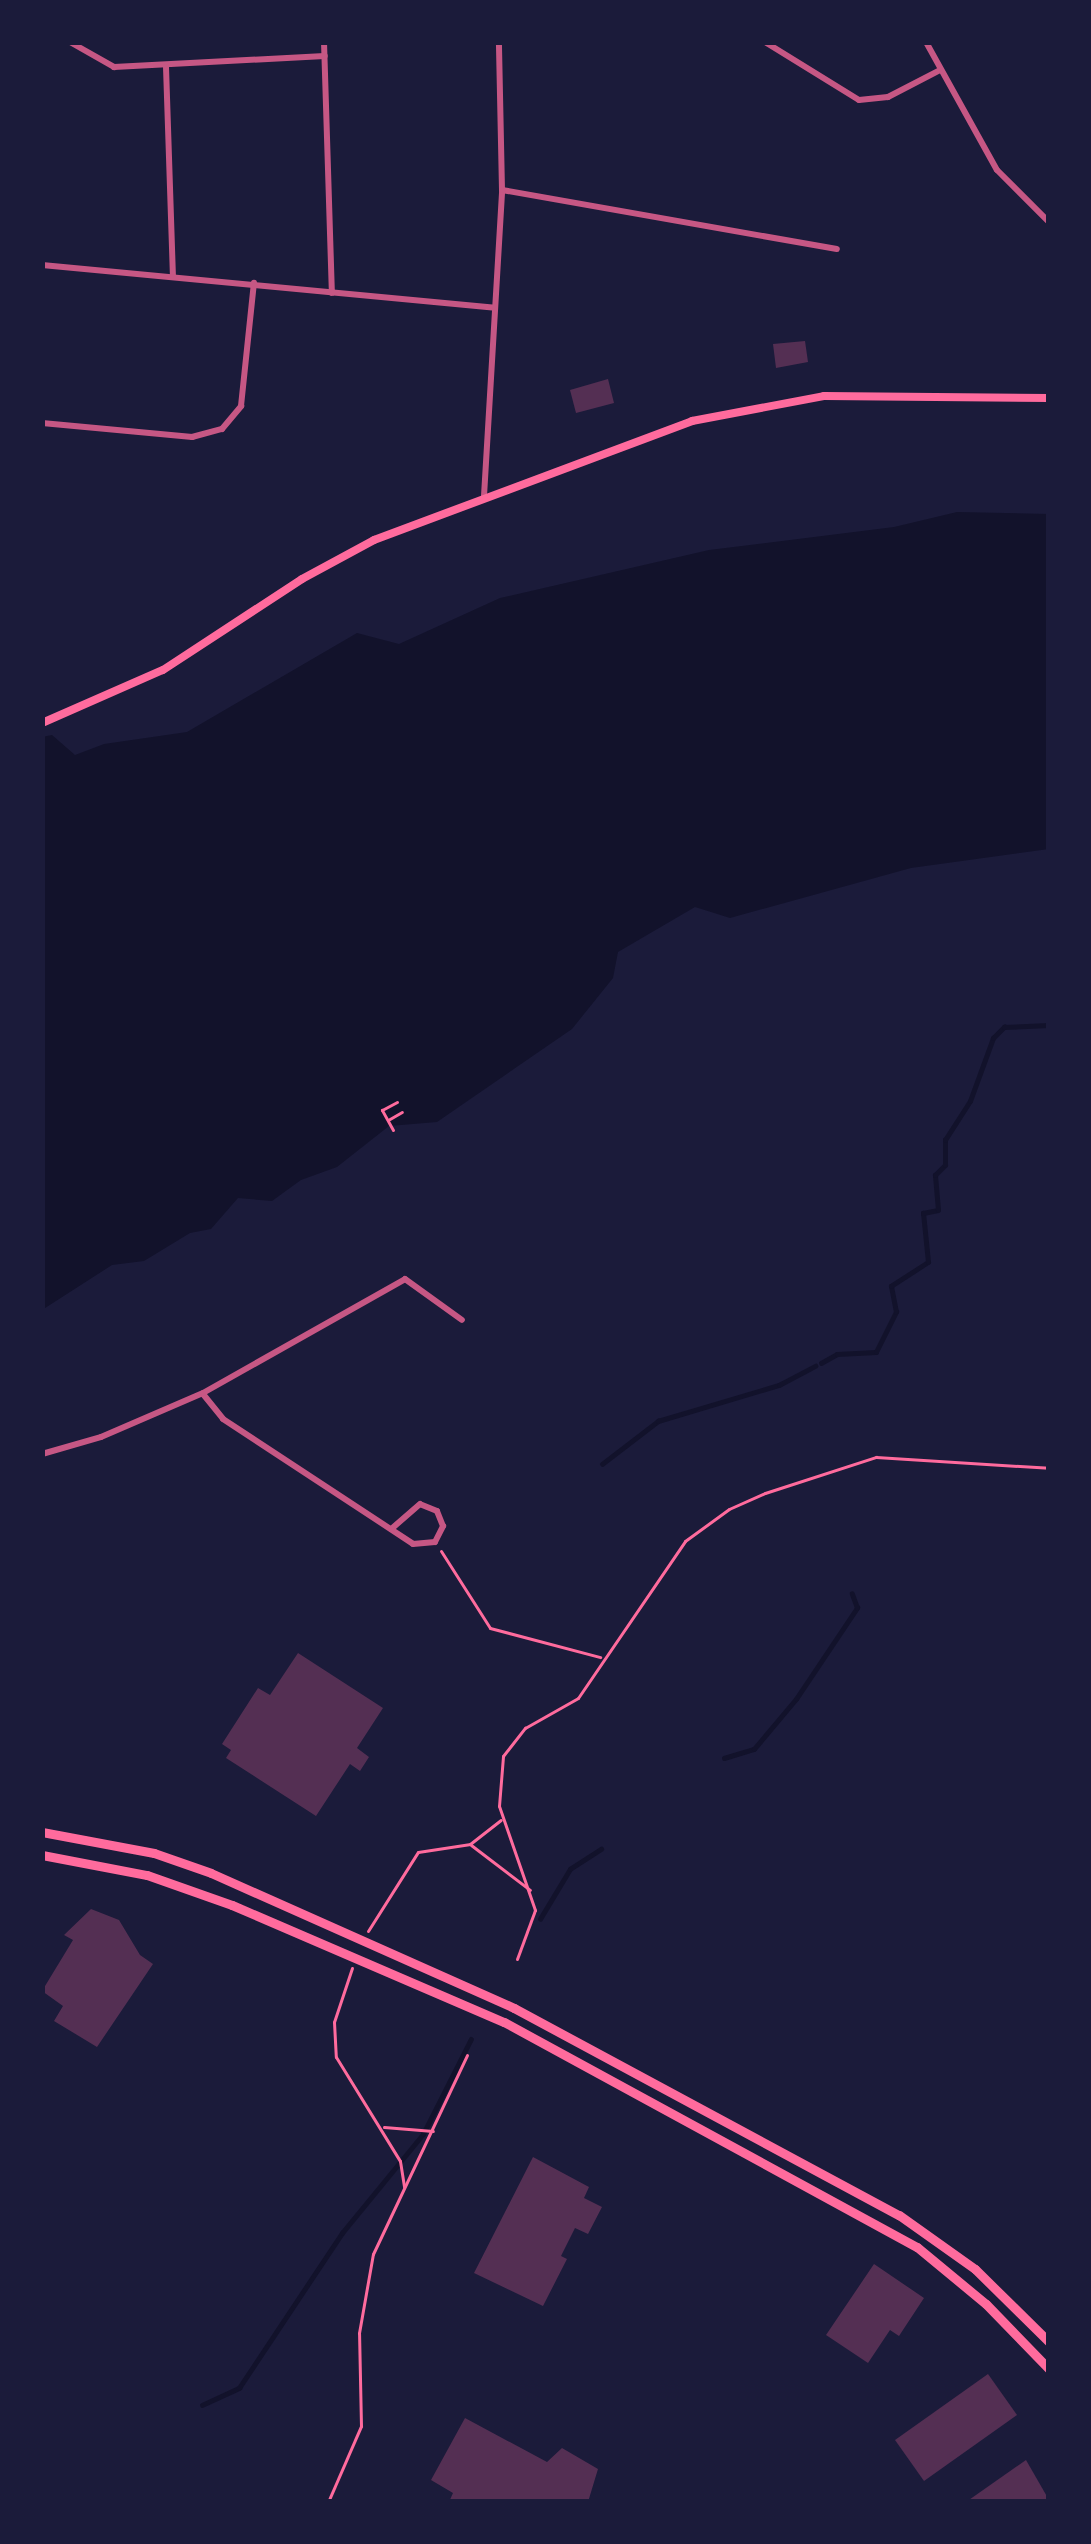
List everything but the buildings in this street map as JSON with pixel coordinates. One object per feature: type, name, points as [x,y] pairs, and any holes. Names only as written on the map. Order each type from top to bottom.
[{"type":"main road","points":[[42,723],[163,670],[352,551],[484,496],[692,422],[753,406],[824,396],[1049,398]]},
{"type":"main road","points":[[44,1834],[183,1863],[514,2008],[899,2215],[975,2269],[1049,2342]]},
{"type":"main road","points":[[42,1856],[147,1875],[358,1955],[592,2068],[916,2247],[986,2304],[1049,2369]]},
{"type":"street","points":[[70,42],[107,66],[166,67],[325,56]]},
{"type":"street","points":[[324,42],[332,293]]},
{"type":"street","points":[[484,496],[502,190],[499,42]]},
{"type":"street","points":[[765,42],[859,100],[888,97],[940,70]]},
{"type":"street","points":[[926,42],[997,170],[1049,222]]},
{"type":"street","points":[[166,67],[173,276]]},
{"type":"street","points":[[502,190],[837,249]]},
{"type":"street","points":[[42,265],[495,308]]},
{"type":"street","points":[[42,423],[192,437],[222,429],[241,406],[254,284]]},
{"type":"street","points":[[42,1454],[100,1437],[203,1394],[405,1279],[462,1320]]},
{"type":"street","points":[[203,1394],[223,1419],[412,1544],[435,1542],[443,1526],[429,1506],[412,1506],[391,1529]]},
{"type":"path","points":[[393,1130],[382,1110],[397,1102]]},
{"type":"path","points":[[388,1120],[402,1112]]},
{"type":"path","points":[[517,1959],[534,1920],[532,1891],[502,1819],[500,1769],[510,1744],[525,1728],[574,1702],[657,1588],[685,1541],[729,1509],[765,1493],[876,1457],[1049,1468]]},
{"type":"path","points":[[435,1542],[490,1628],[602,1658]]},
{"type":"path","points":[[364,1939],[374,1914],[418,1852],[470,1844],[502,1819]]},
{"type":"path","points":[[470,1844],[532,1891]]},
{"type":"path","points":[[358,1955],[334,2022],[334,2041],[346,2080],[382,2127],[400,2161],[404,2188]]},
{"type":"path","points":[[328,2502],[361,2426],[359,2333],[374,2254],[467,2055]]},
{"type":"path","points":[[382,2127],[433,2131]]},
{"type":"shaded area","points":[[957,512],[1049,514],[1049,849],[911,868],[730,918],[695,907],[618,952],[613,978],[572,1029],[437,1122],[389,1126],[337,1167],[301,1180],[272,1201],[238,1198],[211,1229],[190,1233],[144,1261],[112,1265],[42,1310],[42,737],[52,735],[75,755],[104,744],[187,732],[357,633],[399,644],[500,598],[709,550],[894,527]]},
{"type":"waterway","points":[[821,1363],[837,1354],[876,1352],[896,1312],[891,1286],[928,1262],[923,1213],[938,1210],[935,1175],[945,1165],[945,1140],[970,1101],[993,1038],[1004,1027],[1049,1025]]},
{"type":"waterway","points":[[602,1464],[658,1421],[779,1385],[815,1366]]},
{"type":"waterway","points":[[724,1758],[754,1749],[796,1699],[857,1608],[852,1594]]},
{"type":"waterway","points":[[540,1919],[570,1869],[601,1849]]},
{"type":"waterway","points":[[202,2405],[239,2388],[342,2233],[423,2134],[471,2039]]}]
